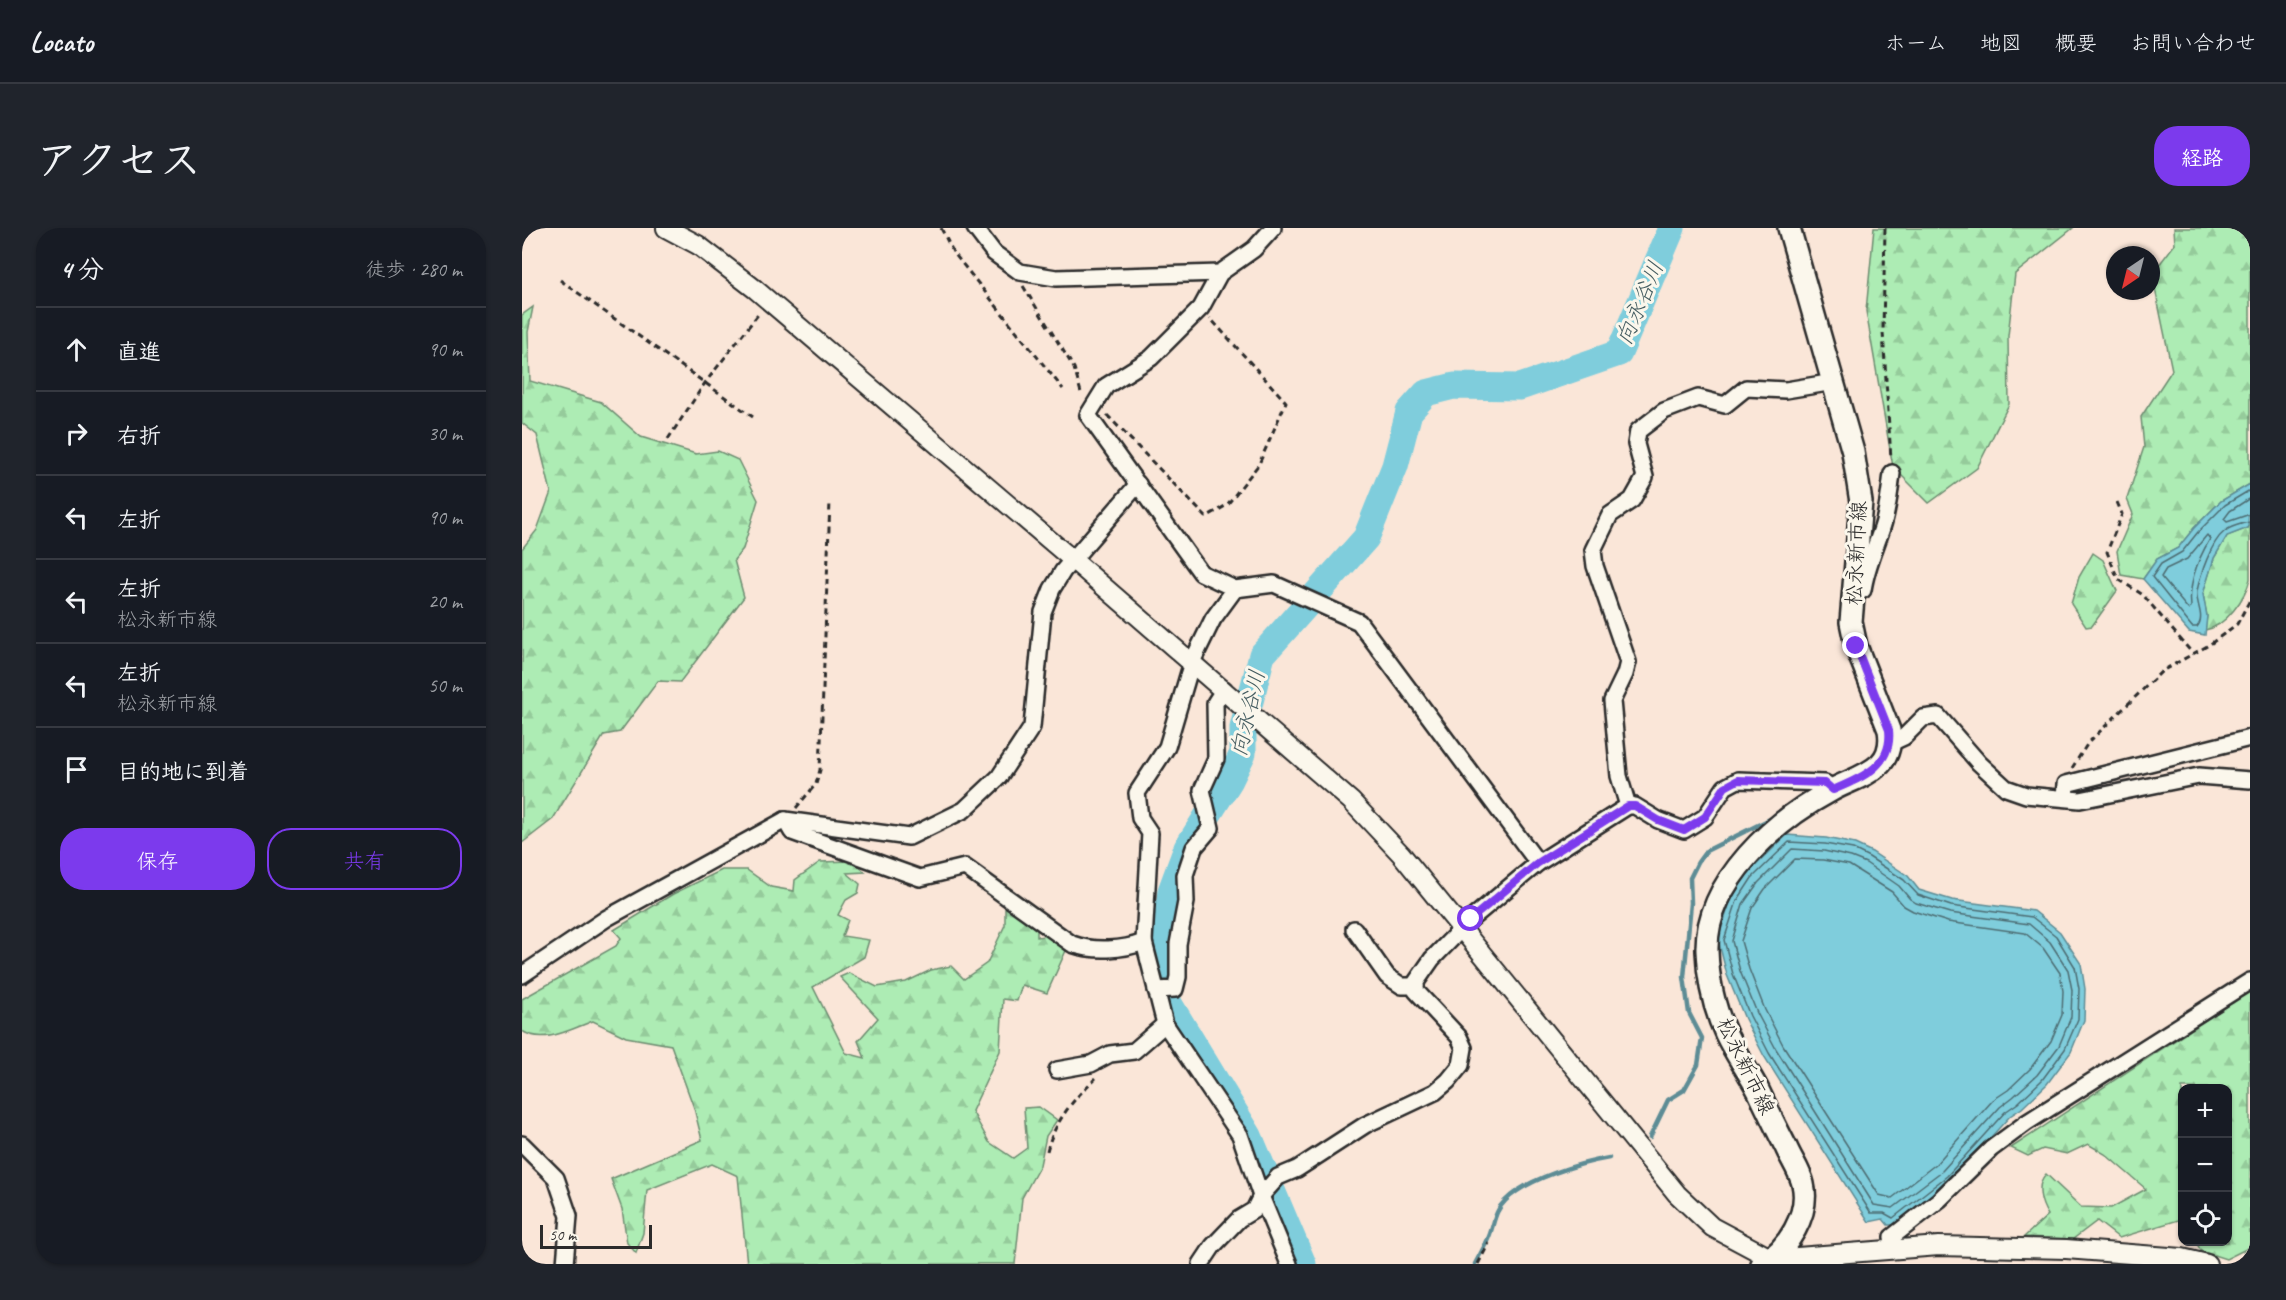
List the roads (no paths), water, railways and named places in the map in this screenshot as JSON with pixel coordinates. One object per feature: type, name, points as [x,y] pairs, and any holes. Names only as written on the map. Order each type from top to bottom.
[{"type":"main road","name":"松永新市線","points":[[1767,1262],[1792,1233],[1803,1212],[1803,1185],[1758,1090],[1727,1035],[1713,996],[1707,944],[1713,912],[1738,865],[1785,820],[1881,763],[1891,743],[1889,730],[1855,640],[1851,622],[1861,502],[1853,452],[1790,228]]},
{"type":"street","points":[[666,228],[698,245],[769,301],[1226,691],[1351,801],[1401,854],[1677,1194],[1712,1227],[1767,1262],[1853,1259],[1894,1249],[1939,1246],[2066,1249],[2182,1258],[2207,1264]]},
{"type":"street","points":[[975,228],[994,253],[1020,272],[1056,278],[1220,273]]},
{"type":"street","points":[[1273,228],[1254,249],[1220,273],[1201,308],[1151,358],[1106,386],[1092,409],[1138,484],[1201,573],[1235,589],[1274,584],[1359,622],[1538,863]]},
{"type":"street","points":[[1628,806],[1619,776],[1612,701],[1628,662],[1595,566],[1593,550],[1610,515],[1632,500],[1645,477],[1636,444],[1638,431],[1664,411],[1698,398],[1725,405],[1746,388],[1786,390],[1834,382]]},
{"type":"street","points":[[1855,640],[1861,637],[1860,615],[1865,572],[1882,528],[1893,473]]},
{"type":"street","points":[[522,975],[607,918],[785,820],[909,837],[964,810],[999,777],[1032,727],[1043,612],[1052,589],[1063,571],[1138,484]]},
{"type":"street","points":[[1235,589],[1213,619],[1192,662],[1167,747],[1137,793],[1140,818],[1150,833],[1144,942],[1165,1024],[1240,1135],[1261,1196],[1289,1264]]},
{"type":"street","points":[[1156,990],[1175,989],[1178,977],[1178,944],[1186,902],[1185,875],[1194,848],[1211,828],[1202,790],[1216,759],[1215,703],[1226,691]]},
{"type":"street","points":[[1891,743],[1904,737],[1923,718],[1938,716],[1979,763],[2006,788],[2026,795],[2066,791],[2250,738]]},
{"type":"street","points":[[2066,791],[2080,800],[2199,776],[2250,780]]},
{"type":"street","points":[[1201,1264],[1213,1246],[1239,1219],[1254,1210],[1261,1196],[1278,1178],[1297,1169],[1365,1125],[1435,1092],[1448,1081],[1461,1065],[1464,1048],[1460,1037],[1416,991],[1416,982],[1432,959],[1461,929],[1538,863],[1628,806],[1635,806],[1658,820],[1684,830],[1705,817],[1725,787],[1738,780],[1825,783],[1833,790]]},
{"type":"street","points":[[785,820],[792,832],[920,878],[965,867],[1072,944],[1088,950],[1136,945],[1144,942]]},
{"type":"street","points":[[1354,929],[1387,976],[1402,986],[1416,986]]},
{"type":"street","points":[[1894,1249],[1892,1237],[1939,1200],[2000,1142],[2026,1123],[2250,981]]},
{"type":"street","points":[[1057,1070],[1091,1064],[1110,1054],[1134,1051],[1165,1024]]},
{"type":"street","points":[[522,1144],[556,1178],[569,1216],[565,1264]]},
{"type":"water","points":[[2250,484],[2248,528],[2227,536],[2214,558],[2203,594],[2207,616],[2205,635],[2189,632],[2143,579],[2157,559],[2178,548],[2221,501]]},
{"type":"water","points":[[1787,835],[1826,838],[1855,844],[1872,852],[1908,876],[1919,890],[1952,900],[2034,911],[2060,932],[2081,964],[2085,989],[2084,1020],[2071,1052],[2047,1084],[2010,1116],[1951,1181],[1895,1225],[1888,1225],[1883,1219],[1869,1222],[1764,1056],[1745,1019],[1727,975],[1718,939],[1731,899],[1747,874]]},
{"type":"waterway","name":"向永谷川","points":[[1303,1264],[1249,1136],[1168,1002],[1165,944],[1171,891],[1187,848],[1230,780],[1243,753],[1243,728],[1262,655],[1366,538],[1395,466],[1409,412],[1426,393],[1454,386],[1520,387],[1619,353],[1672,228]]},
{"type":"waterway","points":[[1650,1137],[1668,1100],[1684,1090],[1698,1065],[1702,1038],[1689,1013],[1684,977],[1691,903],[1690,878],[1706,851],[1774,817]]},
{"type":"waterway","points":[[1475,1264],[1488,1239],[1499,1209],[1514,1193],[1554,1173],[1609,1158]]}]
